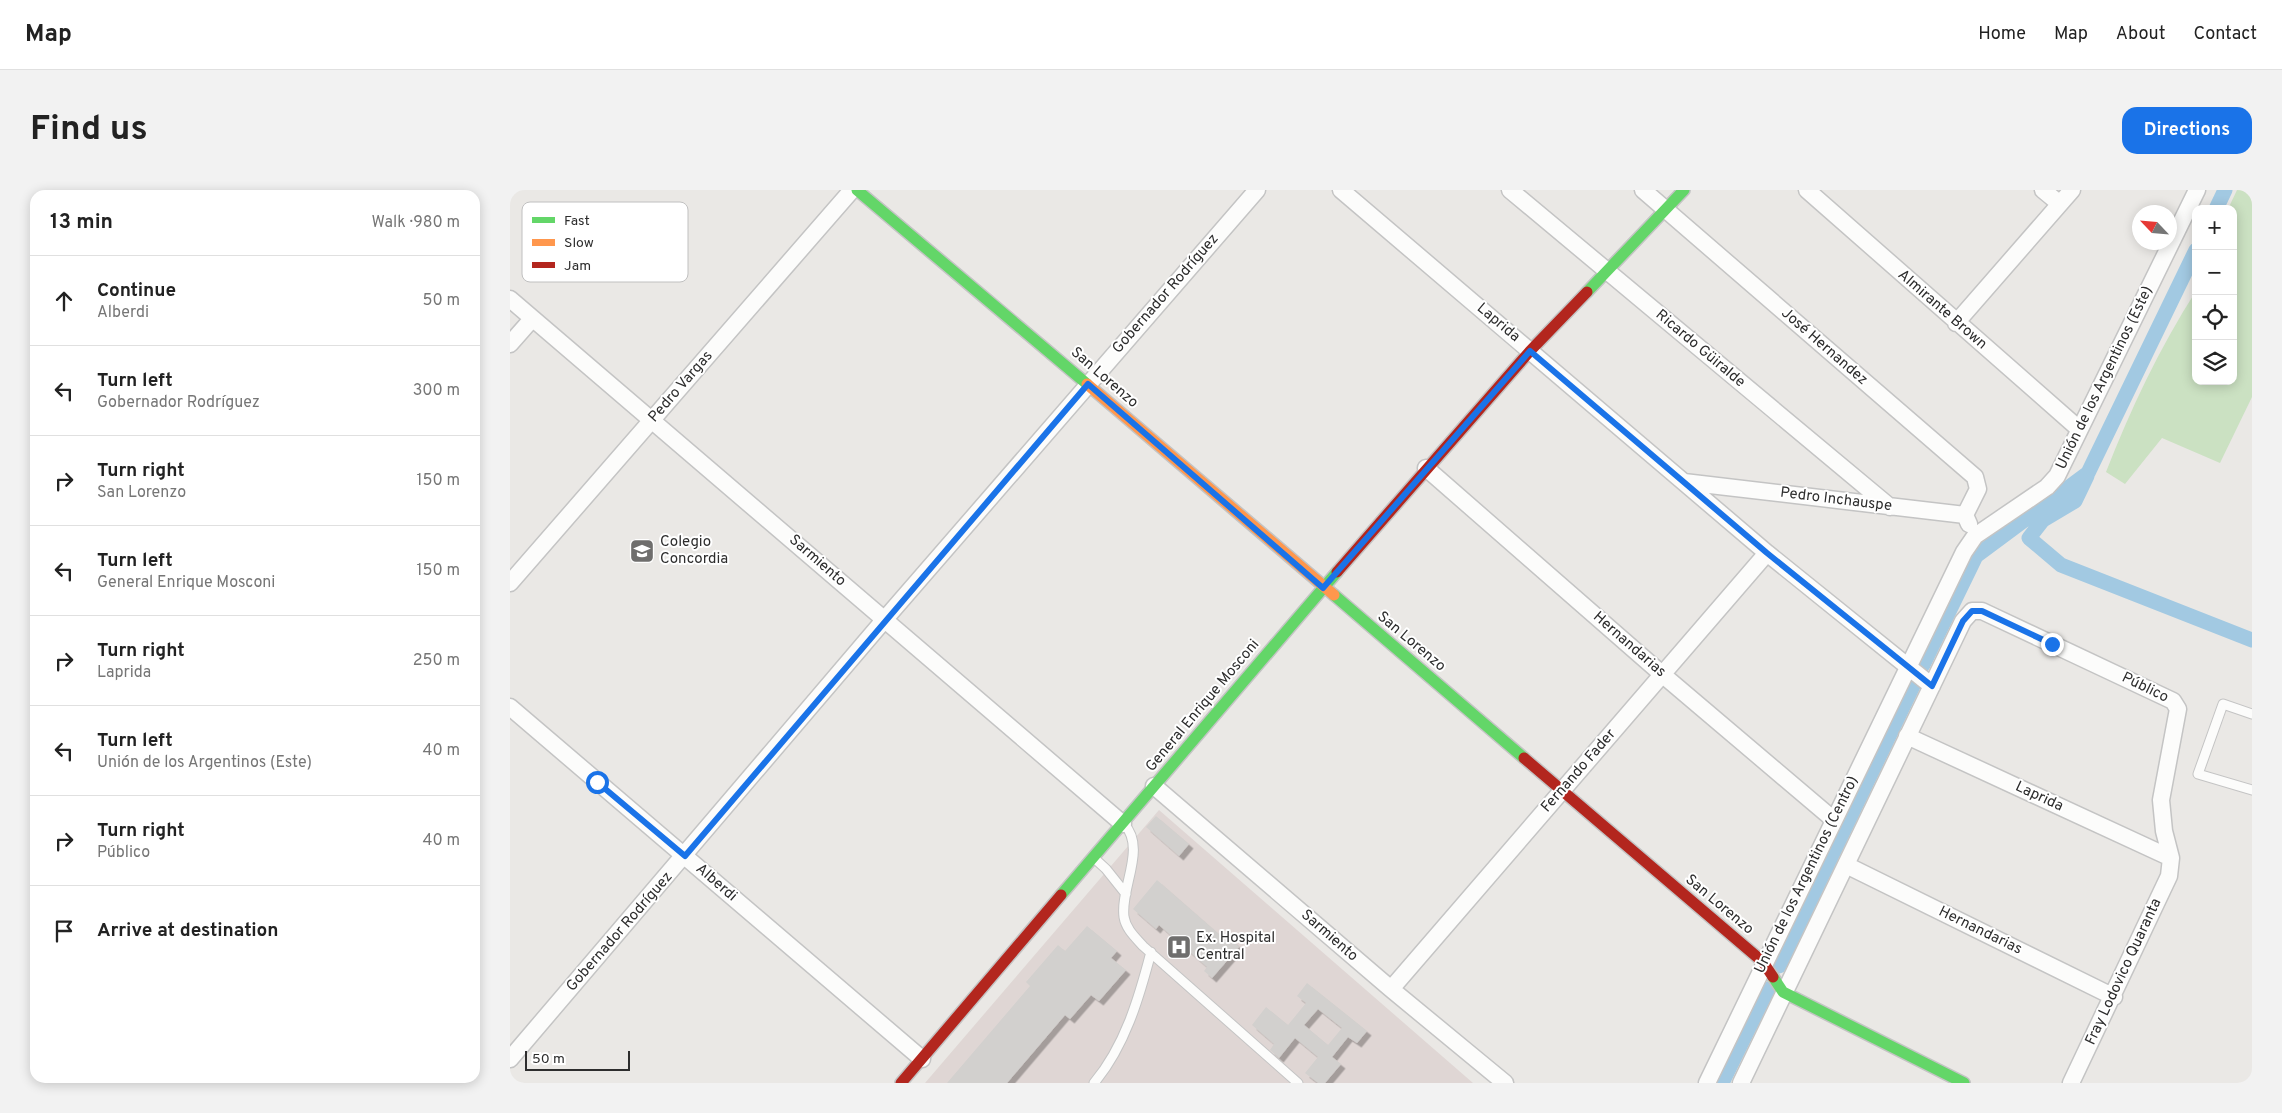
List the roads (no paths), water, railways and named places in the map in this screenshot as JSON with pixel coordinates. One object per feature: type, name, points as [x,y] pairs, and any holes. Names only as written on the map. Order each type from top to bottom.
[{"type":"street","name":"Pedro Vargas","points":[[510,583],[852,190]]},
{"type":"street","name":"San Lorenzo","points":[[857,190],[1088,384],[1323,588],[1763,962],[1783,992],[1964,1083]]},
{"type":"street","name":"Gobernador Rodríguez","points":[[510,1059],[685,856],[885,619],[1257,190]]},
{"type":"street","name":"Laprida","points":[[1341,190],[1767,553],[1932,686]]},
{"type":"street","name":"Ricardo Güiralde","points":[[1510,190],[1890,507]]},
{"type":"street","name":"José Hernandez","points":[[1643,190],[1975,477],[1978,489],[1965,515]]},
{"type":"street","name":"General Enrique Mosconi","points":[[901,1083],[1426,468],[1530,351],[1684,190]]},
{"type":"street","name":"Almirante Brown","points":[[1806,190],[2079,429]]},
{"type":"street","points":[[2043,190],[2060,204]]},
{"type":"street","points":[[1956,323],[2072,190]]},
{"type":"street","name":"Unión de los Argentinos (Este)","points":[[1907,666],[1964,552],[1975,536],[2047,487],[2057,476],[2196,190]]},
{"type":"street","name":"Sarmiento","points":[[510,299],[1123,824]]},
{"type":"street","points":[[510,344],[532,319]]},
{"type":"street","name":"Hernandarias","points":[[1426,468],[1663,675],[1834,820]]},
{"type":"street","name":"Pedro Inchauspe","points":[[1684,482],[1965,515]]},
{"type":"street","points":[[1965,515],[1975,536]]},
{"type":"street","name":"Fernando Fader","points":[[1391,989],[1767,553]]},
{"type":"street","name":"Público","points":[[1932,686],[1963,621],[1972,611],[1982,611],[2174,701],[2178,708],[2161,800],[2164,831],[2171,858]]},
{"type":"street","name":"Unión de los Argentinos (Centro)","points":[[1707,1083],[1763,962],[1834,820],[1907,666]]},
{"type":"street","points":[[1907,736],[1932,686]]},
{"type":"street","name":"Alberdi","points":[[510,707],[922,1059]]},
{"type":"street","name":"Laprida","points":[[1907,736],[2171,858]]},
{"type":"street","name":"Unión de los Argentinos (Centro)","points":[[1741,1083],[1907,736]]},
{"type":"street","name":"Sarmiento","points":[[1154,786],[1391,989],[1505,1083]]},
{"type":"street","name":"Fray Lodovico Quaranta","points":[[2071,1083],[2114,997],[2169,876],[2171,858]]},
{"type":"street","name":"Hernandarias","points":[[1846,865],[2114,997]]},
{"type":"lane","points":[[2252,714],[2223,704],[2198,774],[2252,790]]},
{"type":"lane","points":[[1123,824],[1130,830],[1132,839],[1132,860],[1124,917],[1128,927],[1151,952],[1298,1083]]},
{"type":"lane","points":[[1094,858],[1106,868],[1126,894]]},
{"type":"lane","points":[[1094,1083],[1125,1033],[1151,952]]},
{"type":"waterway","points":[[2218,205],[2225,190]]},
{"type":"waterway","points":[[1923,665],[1976,556],[2088,473],[2192,258]]},
{"type":"waterway","points":[[2087,476],[2075,501],[2043,520],[2029,538],[2061,565],[2252,640]]},
{"type":"waterway","points":[[1779,966],[1913,686]]},
{"type":"waterway","points":[[1722,1083],[1768,989]]},
{"type":"place","name":"Colegio Concordia","points":[[642,551]]},
{"type":"place","name":"Ex. Hospital Central","points":[[1179,947]]}]
